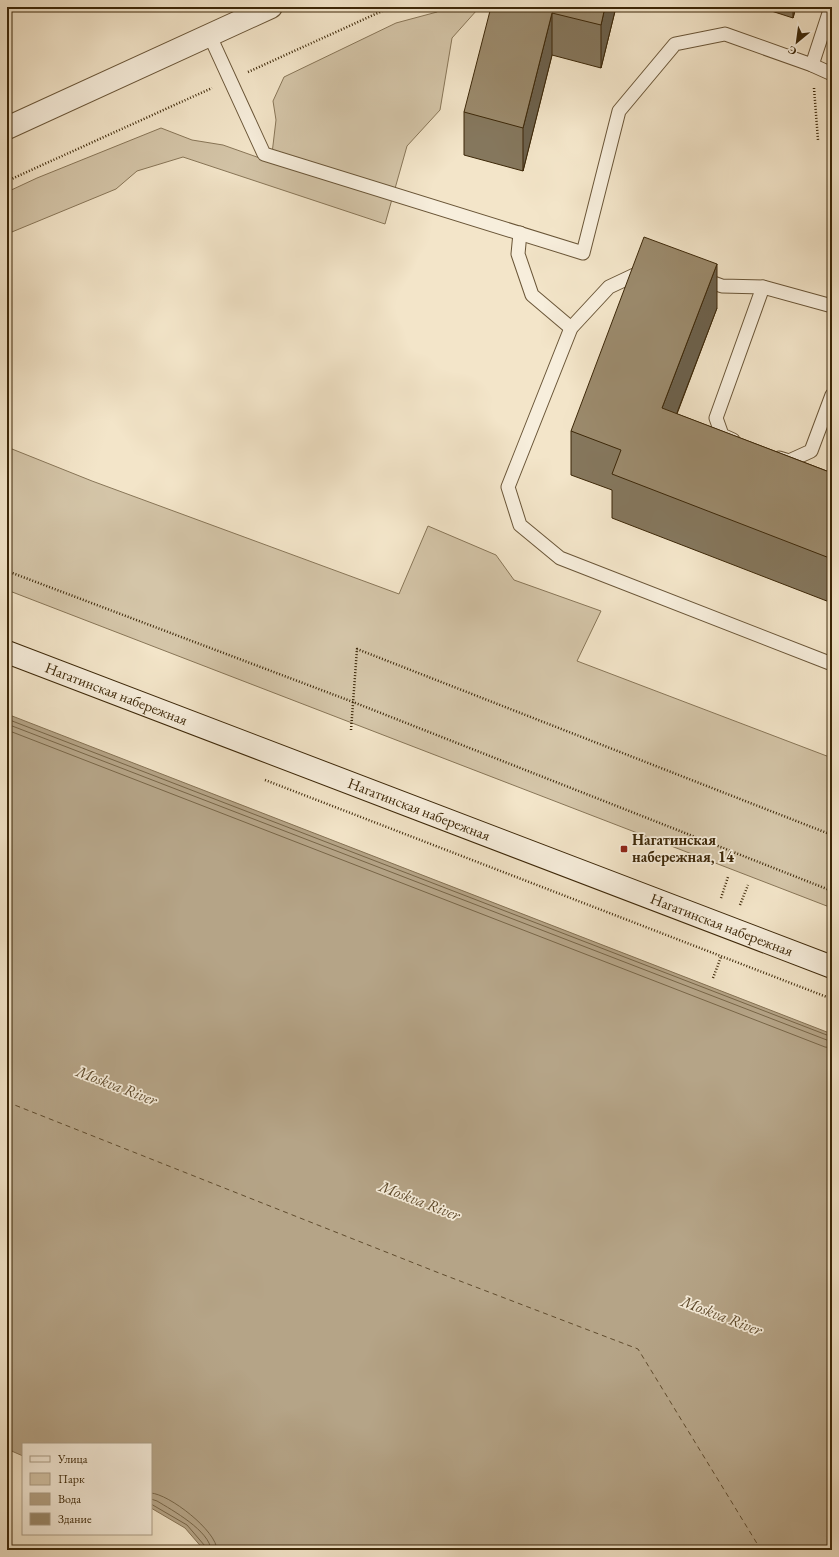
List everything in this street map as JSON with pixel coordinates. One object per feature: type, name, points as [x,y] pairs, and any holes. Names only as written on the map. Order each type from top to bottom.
[{"type":"main road","points":[[7,128],[209,34],[271,7]]},
{"type":"main road","name":"Нагатинская набережная","points":[[7,652],[832,967]]},
{"type":"lane","points":[[812,65],[831,7]]},
{"type":"lane","points":[[209,34],[264,154],[583,253],[619,111],[675,44],[725,34],[812,65],[832,74]]},
{"type":"lane","points":[[520,233],[518,254],[532,295],[570,328]]},
{"type":"lane","points":[[655,266],[609,288],[570,328],[508,488],[520,525],[560,558],[832,664]]},
{"type":"lane","points":[[689,273],[722,286],[763,287],[832,306]]},
{"type":"lane","points":[[742,443],[722,435],[716,418],[763,287]]},
{"type":"lane","points":[[769,454],[789,461],[811,451],[832,395]]},
{"type":"path","points":[[7,181],[391,7]]},
{"type":"path","points":[[812,65],[818,140]]},
{"type":"path","points":[[7,572],[353,702],[832,891]]},
{"type":"path","points":[[351,730],[358,649],[832,835]]},
{"type":"path","points":[[258,777],[832,1000]]},
{"type":"green space","points":[[443,7],[476,7],[477,10],[452,38],[440,110],[407,146],[385,224],[183,157],[137,171],[116,189],[7,234],[7,192],[37,178],[161,128],[192,140],[223,145],[271,162],[276,120],[273,101],[284,77],[396,23],[437,12]]},
{"type":"green space","points":[[7,447],[92,481],[399,594],[428,526],[496,555],[514,580],[601,611],[577,661],[832,758],[832,908],[7,590]]},
{"type":"water","name":"Moskva River","points":[[7,714],[832,1034],[832,1550],[204,1550],[185,1528],[152,1509],[152,1443],[22,1443],[22,1456],[7,1449]]},
{"type":"building","points":[[491,7],[530,7],[541,10],[542,7],[605,7],[601,25],[552,13],[523,128],[464,112]]},
{"type":"building","points":[[644,237],[717,264],[662,408],[832,473],[832,559],[612,474],[621,450],[571,431]]},
{"type":"ferry route","points":[[7,1102],[439,1273],[638,1349],[761,1550]]},
{"type":"place","name":"Нагатинская набережная, 14","points":[[624,849]]}]
